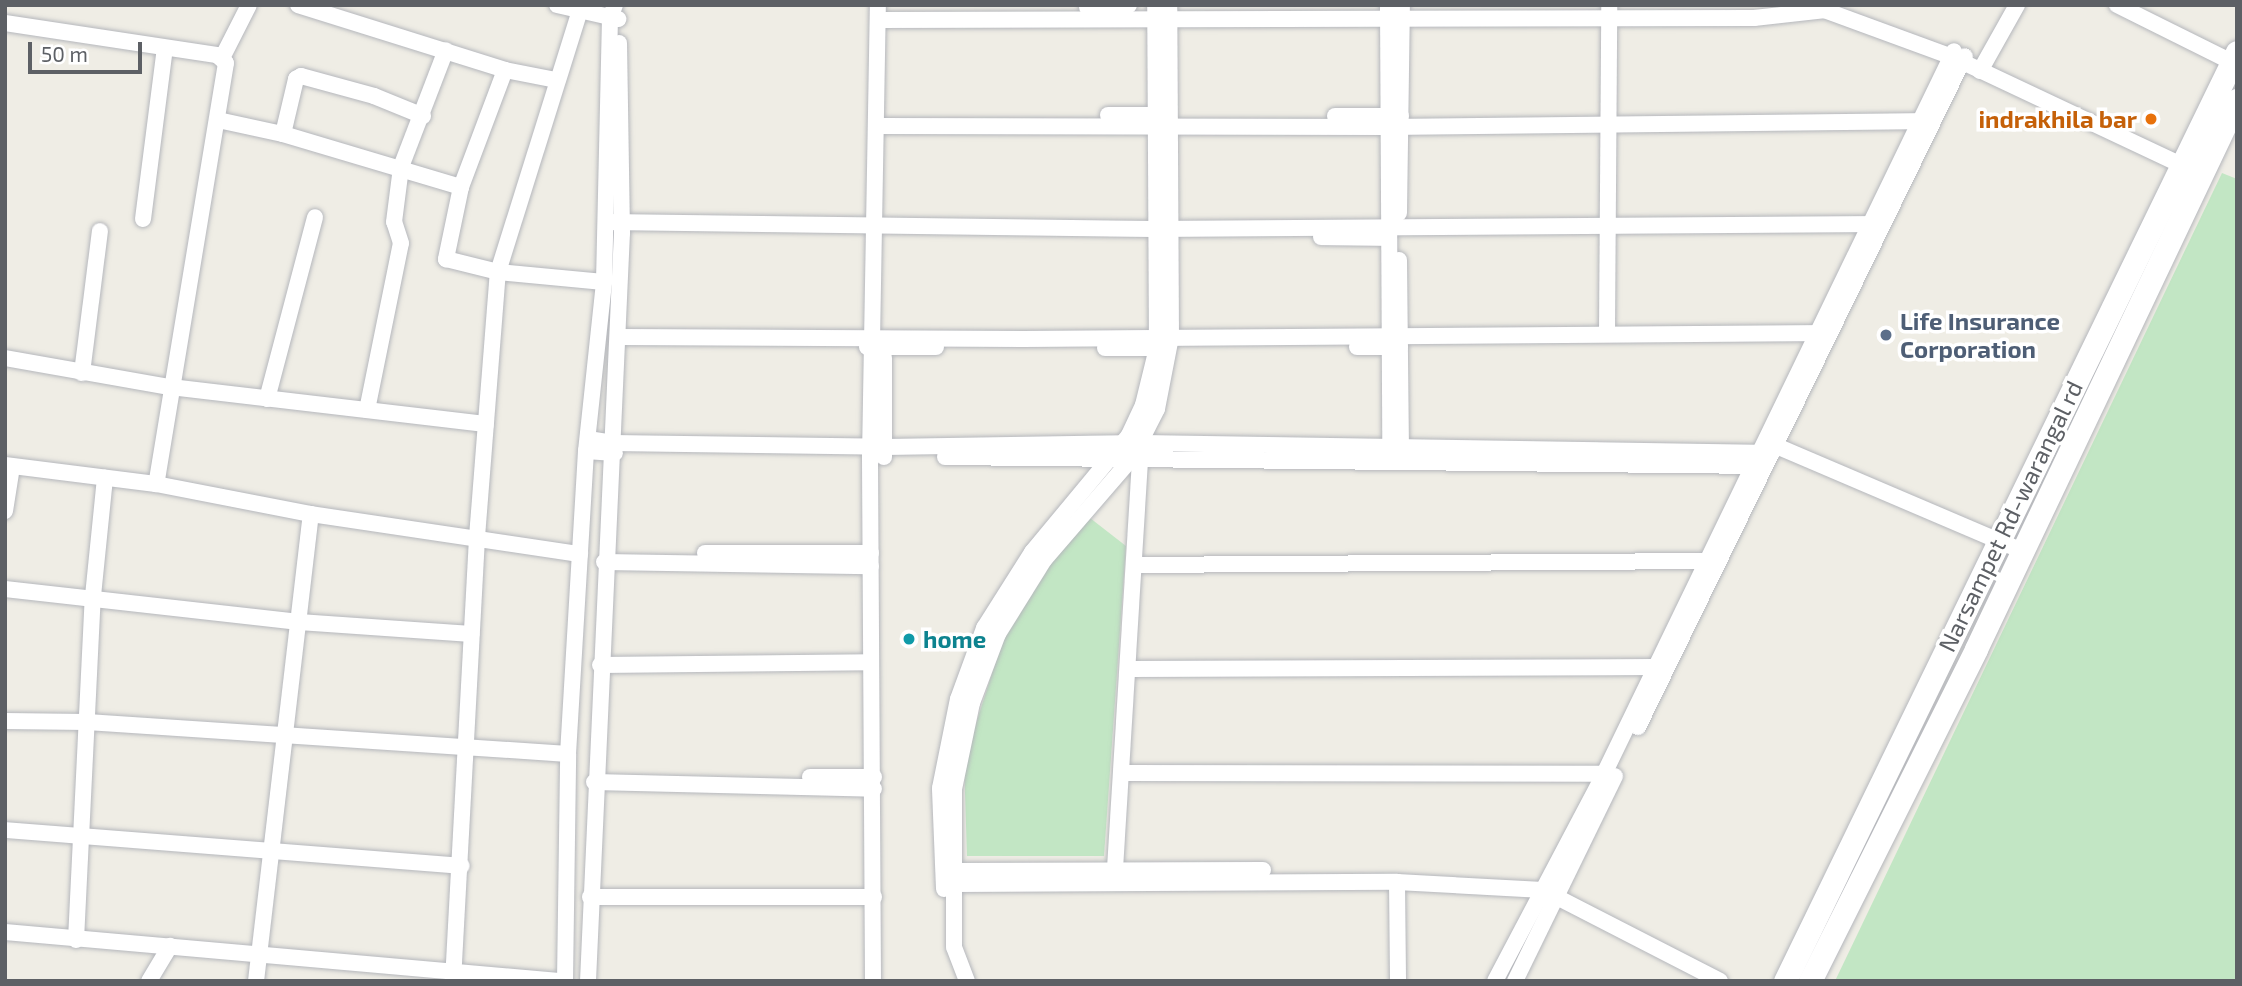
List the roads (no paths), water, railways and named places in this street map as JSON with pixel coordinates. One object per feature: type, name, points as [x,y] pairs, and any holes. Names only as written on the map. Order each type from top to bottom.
[{"type":"main road","name":"Narsampet Rd-warangal rd","points":[[1810,981],[2022,551],[2229,100],[2234,57]]},
{"type":"main road","name":"Narsampet Rd-warangal rd","points":[[1785,981],[2183,161],[2229,100]]},
{"type":"street","points":[[156,484],[170,387],[226,72],[222,58],[249,5]]},
{"type":"street","points":[[557,5],[580,11],[615,12],[615,228],[619,342],[604,557],[588,981]]},
{"type":"street","points":[[882,14],[1129,5]]},
{"type":"street","points":[[2117,5],[2234,57]]},
{"type":"street","points":[[307,6],[505,70],[556,80]]},
{"type":"street","points":[[882,14],[1609,11],[1754,18],[1824,7],[1957,56],[2183,161]]},
{"type":"street","points":[[1983,68],[2012,7]]},
{"type":"street","points":[[453,977],[462,866],[477,537],[498,272],[556,80],[580,11]]},
{"type":"street","points":[[967,981],[954,947],[954,789],[972,703],[998,634],[1044,561],[1138,453],[1157,409],[1164,342],[1161,232],[1162,11]]},
{"type":"street","points":[[1607,332],[1609,11]]},
{"type":"street","points":[[1395,12],[1392,230],[1395,455]]},
{"type":"street","points":[[873,981],[871,559],[880,342],[882,14]]},
{"type":"street","points":[[5,23],[222,58]]},
{"type":"street","points":[[143,219],[164,48]]},
{"type":"street","points":[[367,410],[401,243],[394,222],[401,167],[423,116],[446,50]]},
{"type":"street","points":[[1495,981],[1549,890],[1765,454],[1957,56]]},
{"type":"street","points":[[505,70],[461,187],[446,259],[498,272],[604,282]]},
{"type":"street","points":[[284,134],[296,79],[300,76],[374,96],[423,116]]},
{"type":"street","points":[[218,120],[284,134],[461,187]]},
{"type":"street","points":[[882,123],[1926,121]]},
{"type":"street","points":[[267,399],[314,217]]},
{"type":"street","points":[[615,228],[1161,232],[1875,225]]},
{"type":"street","points":[[565,981],[568,754],[587,445],[604,282],[615,228]]},
{"type":"street","points":[[82,373],[100,231]]},
{"type":"street","points":[[597,346],[619,342],[1394,341],[1607,332],[1822,333]]},
{"type":"street","points":[[955,981],[946,952],[940,788],[958,699],[984,628],[1032,552],[1122,444],[1143,405],[1164,342]]},
{"type":"street","points":[[5,358],[170,387],[486,424]]},
{"type":"street","points":[[877,451],[1122,444],[1138,453]]},
{"type":"street","points":[[587,445],[611,448],[877,451],[1110,458],[1138,453],[1765,454],[2022,551]]},
{"type":"street","points":[[1115,869],[1124,773],[1138,453]]},
{"type":"street","points":[[1515,981],[1549,890],[1604,774],[1706,561],[1765,454]]},
{"type":"street","points":[[5,511],[9,466],[156,484],[311,514],[580,554]]},
{"type":"street","points":[[76,940],[84,835],[93,596],[105,478]]},
{"type":"street","points":[[256,981],[311,514]]},
{"type":"street","points":[[604,557],[871,559]]},
{"type":"street","points":[[1134,565],[1706,561]]},
{"type":"street","points":[[5,589],[93,596],[299,622],[472,634]]},
{"type":"street","points":[[600,669],[870,667]]},
{"type":"street","points":[[1129,669],[1655,667]]},
{"type":"street","points":[[5,721],[87,722],[568,754]]},
{"type":"street","points":[[1124,773],[1604,774]]},
{"type":"street","points":[[594,779],[874,783]]},
{"type":"street","points":[[5,830],[84,835],[270,854],[462,866]]},
{"type":"street","points":[[954,878],[1115,869],[1399,872],[1549,890],[1720,981]]},
{"type":"street","points":[[954,878],[1397,882],[1549,890]]},
{"type":"street","points":[[1397,882],[1398,981]]},
{"type":"street","points":[[590,892],[874,893]]},
{"type":"street","points":[[5,932],[170,946],[453,977],[559,981]]},
{"type":"street","points":[[149,981],[170,946]]},
{"type":"place","name":"indrakhila bar","points":[[2151,119]]},
{"type":"place","name":"Life Insurance Corporation","points":[[1886,335]]},
{"type":"place","name":"home","points":[[909,639]]}]
